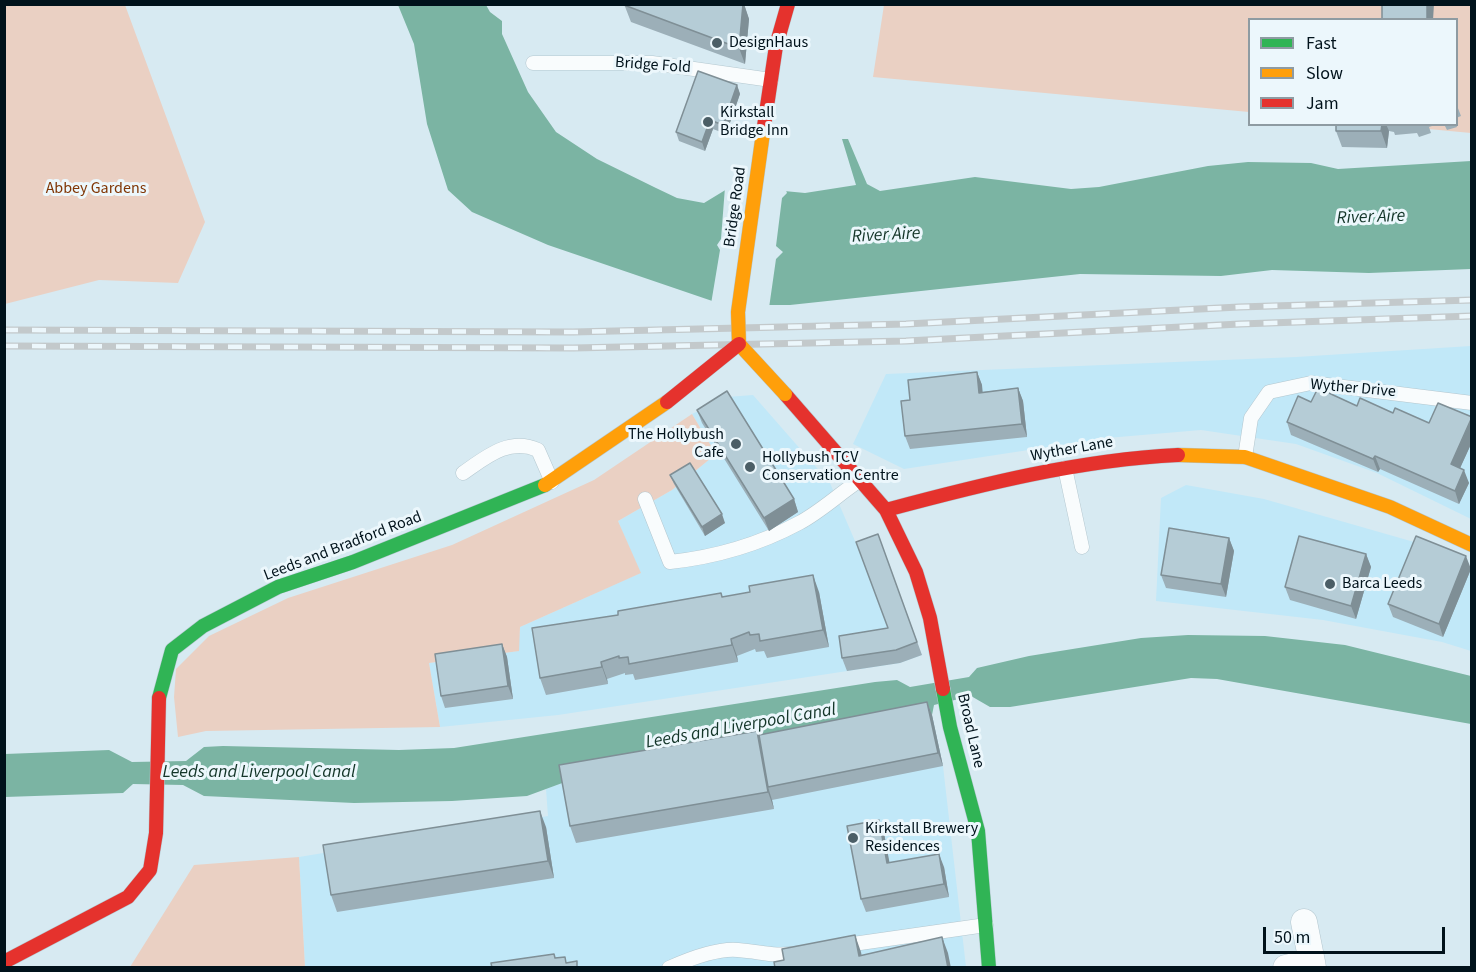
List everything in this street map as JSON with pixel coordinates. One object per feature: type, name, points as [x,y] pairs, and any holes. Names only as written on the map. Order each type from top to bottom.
[{"type":"main road","name":"Bridge Road","points":[[740,344],[738,312],[763,133],[776,46],[788,4]]},
{"type":"main road","points":[[740,344],[886,510]]},
{"type":"main road","name":"Leeds and Bradford Road","points":[[4,962],[128,897],[150,870],[156,833],[158,702],[172,650],[203,626],[278,587],[353,562],[552,482],[667,402],[740,344]]},
{"type":"main road","name":"Wyther Lane","points":[[886,510],[1005,478],[1122,458],[1186,455],[1245,458],[1390,507],[1472,545]]},
{"type":"main road","name":"Broad Lane","points":[[886,510],[916,572],[938,658],[950,727],[978,831],[989,968]]},
{"type":"street","points":[[1286,968],[1312,965],[1304,922]]},
{"type":"lane","name":"Bridge Fold","points":[[533,63],[652,63],[771,80]]},
{"type":"lane","name":"Wyther Drive","points":[[1245,458],[1251,418],[1269,392],[1311,383],[1472,402]]},
{"type":"lane","points":[[463,473],[491,453],[511,446],[527,445],[538,450],[552,482]]},
{"type":"lane","points":[[1065,468],[1082,547]]},
{"type":"lane","points":[[645,499],[670,562],[702,558],[749,546],[800,523],[860,480]]},
{"type":"lane","points":[[669,968],[708,955],[736,950],[776,956],[986,925]]},
{"type":"shaded area","points":[[1471,346],[1471,519],[1377,473],[1296,444],[1201,430],[1107,438],[904,469],[853,444],[886,374],[1296,357]]},
{"type":"shaded area","points":[[753,395],[830,483],[861,555],[922,655],[900,663],[558,715],[440,727],[429,663],[518,651],[520,627],[640,573],[618,521],[672,490],[716,454],[692,414],[727,397]]},
{"type":"shaded area","points":[[1186,485],[1264,499],[1414,542],[1471,567],[1471,651],[1442,642],[1323,620],[1156,601],[1161,498]]},
{"type":"shaded area","points":[[932,715],[943,766],[966,967],[305,967],[299,857],[548,816],[546,789],[565,782]]},
{"type":"green space","name":"Abbey Gardens","points":[[4,5],[125,5],[205,222],[178,283],[99,280],[5,304]]},
{"type":"green space","points":[[884,5],[1471,5],[1471,133],[1397,126],[1458,126],[1458,18],[1248,18],[1248,112],[873,77]]},
{"type":"green space","points":[[692,414],[716,454],[672,490],[618,521],[641,573],[520,627],[519,651],[429,663],[440,727],[206,731],[178,737],[174,697],[176,669],[209,636],[288,598],[452,545],[594,480]]},
{"type":"green space","points":[[299,857],[305,967],[130,967],[194,865]]},
{"type":"water","name":"River Aire","points":[[398,5],[486,5],[490,12],[502,21],[502,34],[528,92],[556,132],[597,159],[677,198],[704,203],[732,186],[805,193],[856,185],[842,139],[848,139],[867,184],[880,191],[975,177],[1071,189],[1099,187],[1208,166],[1248,162],[1311,163],[1338,169],[1471,161],[1471,269],[1369,273],[1272,270],[1221,276],[1080,274],[790,305],[724,305],[548,245],[472,212],[448,190],[427,124],[414,44]]},
{"type":"water","name":"Leeds and Liverpool Canal","points":[[1188,635],[1265,636],[1345,645],[1471,676],[1471,724],[1217,679],[1191,678],[1010,707],[990,707],[971,696],[934,705],[932,715],[565,782],[527,796],[452,801],[354,803],[204,796],[183,785],[133,784],[123,793],[5,797],[5,754],[109,750],[132,762],[186,761],[204,747],[223,746],[399,750],[454,748],[875,682],[897,680],[910,687],[969,677],[977,668],[1029,656],[1141,638]]},
{"type":"pier","points":[[732,183],[785,188],[787,193],[782,198],[776,246],[783,252],[776,259],[769,308],[723,308],[711,304],[720,250],[717,245],[721,239],[725,187]]},
{"type":"building","points":[[743,4],[739,48],[624,5]]},
{"type":"building","points":[[1382,4],[1427,4],[1427,18],[1382,18]]},
{"type":"building","name":"Kirkstall Bridge Inn","points":[[698,71],[737,85],[723,125],[710,120],[702,142],[676,132]]},
{"type":"building","points":[[1336,126],[1382,126],[1381,131],[1336,131]]},
{"type":"building","points":[[977,372],[979,393],[1018,388],[1022,424],[905,436],[901,401],[910,400],[908,380]]},
{"type":"building","points":[[1318,388],[1357,406],[1360,398],[1393,413],[1395,408],[1429,423],[1438,403],[1472,417],[1451,464],[1464,470],[1455,491],[1375,456],[1373,459],[1287,422],[1298,396],[1311,402]]},
{"type":"building","name":"Hollybush TCV Conservation Centre","points":[[727,391],[794,499],[764,518],[697,410]]},
{"type":"building","points":[[690,463],[722,514],[702,527],[670,475]]},
{"type":"building","points":[[1169,528],[1229,538],[1221,584],[1161,575]]},
{"type":"building","points":[[878,534],[917,642],[896,650],[842,658],[839,636],[888,628],[856,542]]},
{"type":"building","name":"Barca Leeds","points":[[1299,536],[1366,554],[1351,606],[1285,587]]},
{"type":"building","points":[[1416,536],[1466,556],[1439,624],[1388,604]]},
{"type":"building","points":[[813,575],[823,630],[760,641],[759,634],[750,635],[749,632],[731,639],[732,645],[629,664],[628,657],[619,658],[619,656],[601,662],[602,667],[540,678],[532,628],[618,615],[618,611],[721,593],[722,597],[750,592],[749,586]]},
{"type":"building","points":[[502,644],[508,686],[441,696],[435,654]]},
{"type":"building","points":[[927,702],[938,753],[768,787],[759,735]]},
{"type":"building","points":[[757,731],[768,792],[570,826],[559,765]]},
{"type":"building","points":[[540,811],[548,861],[331,895],[323,845]]},
{"type":"building","points":[[879,820],[887,863],[939,854],[944,884],[861,899],[847,826]]},
{"type":"building","points":[[855,935],[859,956],[942,937],[948,968],[775,968],[774,962],[784,960],[782,949]]},
{"type":"building","points":[[554,954],[555,958],[565,957],[566,963],[577,961],[577,968],[492,968],[491,963]]},
{"type":"railway","points":[[4,330],[573,332],[906,324],[1239,307],[1472,300]]},
{"type":"railway","points":[[4,346],[573,348],[906,341],[1240,324],[1472,316]]},
{"type":"traffic: fast","points":[[159,698],[172,650],[203,626],[278,587],[353,562],[545,485]]},
{"type":"traffic: fast","points":[[943,689],[950,727],[978,831],[989,968]]},
{"type":"traffic: slow","points":[[739,344],[738,312],[763,133]]},
{"type":"traffic: slow","points":[[739,344],[785,394]]},
{"type":"traffic: slow","points":[[545,485],[667,402]]},
{"type":"traffic: slow","points":[[1178,455],[1245,457],[1390,507],[1472,545]]},
{"type":"traffic: jam","points":[[763,133],[776,46],[788,4]]},
{"type":"traffic: jam","points":[[667,402],[739,344]]},
{"type":"traffic: jam","points":[[785,394],[886,510],[916,572],[930,618],[943,689]]},
{"type":"traffic: jam","points":[[886,510],[995,482],[1067,468],[1178,455]]},
{"type":"traffic: jam","points":[[4,962],[128,897],[150,870],[156,833],[159,698]]},
{"type":"place","name":"DesignHaus","points":[[717,43]]},
{"type":"place","name":"Kirkstall Bridge Inn","points":[[708,122]]},
{"type":"place","name":"The Hollybush Cafe","points":[[736,444]]},
{"type":"place","name":"Hollybush TCV Conservation Centre","points":[[750,467]]},
{"type":"place","name":"Barca Leeds","points":[[1330,584]]},
{"type":"place","name":"Kirkstall Brewery Residences","points":[[853,838]]}]
